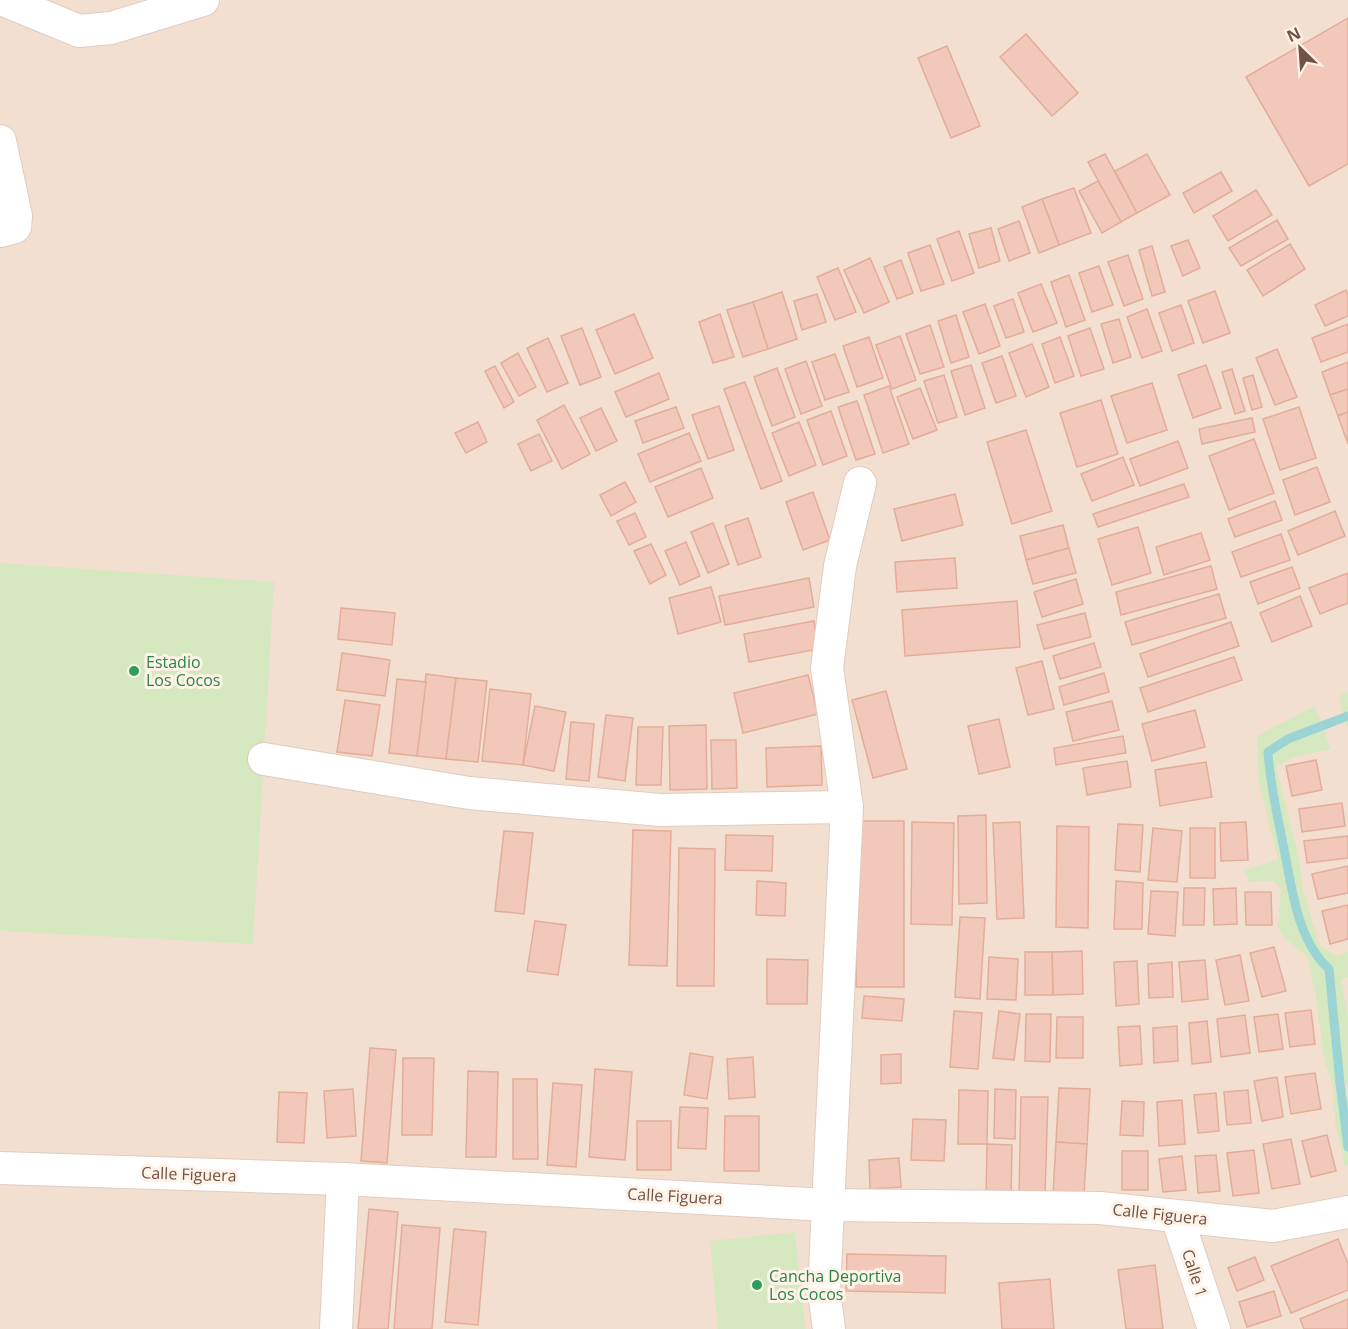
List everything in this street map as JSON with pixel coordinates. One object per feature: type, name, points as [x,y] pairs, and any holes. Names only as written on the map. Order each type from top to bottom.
[{"type":"street","points":[[4,0],[79,31],[111,28],[203,0]]},
{"type":"street","points":[[0,141],[16,216],[15,227],[0,231]]},
{"type":"street","points":[[829,1329],[824,1291],[847,807],[827,668],[840,566],[860,483]]},
{"type":"street","points":[[264,759],[469,793],[649,809],[847,807]]},
{"type":"street","name":"Calle Figuera","points":[[0,1168],[343,1179],[829,1205],[1100,1208],[1273,1226],[1348,1212]]},
{"type":"street","points":[[336,1329],[343,1179]]},
{"type":"street","name":"Calle 1","points":[[1177,1216],[1214,1329]]},
{"type":"shaded area","points":[[0,0],[1348,0],[1348,1329],[0,1329]]},
{"type":"green space","name":"Estadio Los Cocos","points":[[0,563],[274,582],[253,944],[0,931]]},
{"type":"green space","points":[[1348,692],[1348,730],[1339,696]]},
{"type":"green space","points":[[1315,706],[1331,749],[1293,757],[1276,767],[1298,854],[1303,890],[1320,947],[1337,956],[1348,952],[1348,977],[1341,979],[1348,1017],[1348,1083],[1345,1085],[1348,1104],[1348,1166],[1345,1166],[1335,1123],[1333,1086],[1325,1063],[1316,996],[1307,956],[1285,939],[1278,927],[1281,890],[1274,881],[1249,882],[1244,870],[1278,860],[1258,778],[1257,736]]},
{"type":"green space","name":"Cancha Deportiva Los Cocos","points":[[795,1232],[805,1329],[718,1329],[710,1241]]},
{"type":"building","points":[[1348,18],[1348,164],[1309,186],[1246,77]]},
{"type":"building","points":[[1026,34],[1078,93],[1052,116],[1000,57]]},
{"type":"building","points":[[947,46],[980,126],[951,138],[918,58]]},
{"type":"building","points":[[1105,154],[1137,213],[1121,222],[1088,162]]},
{"type":"building","points":[[1147,154],[1170,195],[1137,213],[1115,171]]},
{"type":"building","points":[[1221,172],[1232,191],[1194,213],[1183,193]]},
{"type":"building","points":[[1098,181],[1121,222],[1102,233],[1079,191]]},
{"type":"building","points":[[1074,188],[1091,233],[1059,245],[1042,199]]},
{"type":"building","points":[[1256,190],[1272,215],[1228,241],[1213,216]]},
{"type":"building","points":[[1042,199],[1059,245],[1039,253],[1022,207]]},
{"type":"building","points":[[1277,220],[1288,239],[1241,266],[1229,248]]},
{"type":"building","points":[[1019,221],[1030,253],[1009,261],[998,229]]},
{"type":"building","points":[[991,228],[1000,261],[979,268],[969,234]]},
{"type":"building","points":[[959,231],[974,273],[952,281],[937,239]]},
{"type":"building","points":[[1188,240],[1200,268],[1183,276],[1171,246]]},
{"type":"building","points":[[1290,244],[1305,269],[1263,296],[1247,270]]},
{"type":"building","points":[[930,245],[944,284],[921,291],[908,253]]},
{"type":"building","points":[[1152,246],[1165,292],[1152,296],[1139,250]]},
{"type":"building","points":[[1128,255],[1143,299],[1124,306],[1108,262]]},
{"type":"building","points":[[870,258],[889,302],[864,313],[844,270]]},
{"type":"building","points":[[901,260],[913,293],[897,299],[884,267]]},
{"type":"building","points":[[1099,266],[1113,305],[1092,312],[1079,273]]},
{"type":"building","points":[[838,268],[856,312],[835,320],[817,277]]},
{"type":"building","points":[[1069,275],[1085,320],[1066,327],[1051,282]]},
{"type":"building","points":[[1041,284],[1057,323],[1033,332],[1018,293]]},
{"type":"building","points":[[1346,290],[1348,316],[1325,326],[1315,305]]},
{"type":"building","points":[[1215,291],[1230,333],[1203,343],[1188,301]]},
{"type":"building","points":[[782,292],[797,339],[768,349],[753,302]]},
{"type":"building","points":[[817,294],[826,322],[802,330],[794,301]]},
{"type":"building","points":[[1013,299],[1024,332],[1006,338],[994,306]]},
{"type":"building","points":[[753,302],[768,349],[743,357],[727,310]]},
{"type":"building","points":[[985,304],[1000,346],[979,354],[963,312]]},
{"type":"building","points":[[1181,305],[1194,343],[1172,351],[1159,313]]},
{"type":"building","points":[[1147,309],[1162,351],[1142,358],[1127,317]]},
{"type":"building","points":[[634,314],[653,358],[615,374],[596,330]]},
{"type":"building","points":[[720,314],[734,357],[713,363],[699,322]]},
{"type":"building","points":[[956,315],[969,357],[951,363],[938,321]]},
{"type":"building","points":[[1119,319],[1131,357],[1113,363],[1101,324]]},
{"type":"building","points":[[1348,324],[1348,352],[1321,362],[1312,338]]},
{"type":"building","points":[[930,325],[944,367],[920,374],[906,334]]},
{"type":"building","points":[[582,328],[601,377],[580,385],[561,336]]},
{"type":"building","points":[[1090,328],[1104,369],[1081,376],[1068,336]]},
{"type":"building","points":[[900,336],[916,380],[892,389],[876,345]]},
{"type":"building","points":[[869,337],[883,378],[857,387],[843,346]]},
{"type":"building","points":[[1060,337],[1074,376],[1055,383],[1042,344]]},
{"type":"building","points":[[548,338],[568,383],[547,392],[527,348]]},
{"type":"building","points":[[1032,344],[1049,387],[1026,397],[1009,353]]},
{"type":"building","points":[[1277,349],[1297,397],[1275,405],[1256,358]]},
{"type":"building","points":[[518,353],[536,387],[519,396],[501,363]]},
{"type":"building","points":[[835,354],[849,392],[825,400],[812,362]]},
{"type":"building","points":[[1002,356],[1016,396],[996,403],[982,363]]},
{"type":"building","points":[[806,361],[822,406],[801,414],[785,369]]},
{"type":"building","points":[[1348,362],[1348,389],[1330,395],[1322,372]]},
{"type":"building","points":[[971,365],[985,408],[965,415],[951,371]]},
{"type":"building","points":[[1206,365],[1221,408],[1193,418],[1178,375]]},
{"type":"building","points":[[495,366],[514,402],[504,408],[485,371]]},
{"type":"building","points":[[777,368],[795,417],[772,426],[754,377]]},
{"type":"building","points":[[1232,369],[1245,411],[1235,414],[1222,372]]},
{"type":"building","points":[[659,373],[669,399],[626,417],[615,392]]},
{"type":"building","points":[[944,375],[957,417],[938,423],[924,381]]},
{"type":"building","points":[[1253,375],[1262,407],[1252,410],[1243,378]]},
{"type":"building","points":[[745,382],[782,481],[761,489],[724,389]]},
{"type":"building","points":[[1152,383],[1167,430],[1127,443],[1111,396]]},
{"type":"building","points":[[889,386],[909,444],[883,453],[864,395]]},
{"type":"building","points":[[920,388],[937,430],[913,439],[897,397]]},
{"type":"building","points":[[1348,389],[1348,412],[1338,416],[1330,395]]},
{"type":"building","points":[[1101,400],[1118,454],[1077,467],[1060,413]]},
{"type":"building","points":[[857,401],[875,454],[856,460],[838,407]]},
{"type":"building","points":[[564,405],[590,454],[562,469],[537,420]]},
{"type":"building","points":[[719,406],[734,450],[708,459],[692,415]]},
{"type":"building","points":[[676,407],[684,428],[643,443],[635,421]]},
{"type":"building","points":[[1299,407],[1316,458],[1280,470],[1263,419]]},
{"type":"building","points":[[601,408],[617,441],[596,451],[580,418]]},
{"type":"building","points":[[831,411],[847,456],[823,465],[807,420]]},
{"type":"building","points":[[1348,412],[1348,444],[1338,416]]},
{"type":"building","points":[[1252,418],[1255,432],[1202,444],[1199,429]]},
{"type":"building","points":[[478,422],[487,442],[466,453],[455,433]]},
{"type":"building","points":[[799,422],[816,465],[789,476],[772,433]]},
{"type":"building","points":[[1026,430],[1052,511],[1012,524],[987,442]]},
{"type":"building","points":[[689,433],[701,461],[650,482],[638,454]]},
{"type":"building","points":[[539,434],[552,461],[531,471],[518,444]]},
{"type":"building","points":[[1254,439],[1274,493],[1229,510],[1209,456]]},
{"type":"building","points":[[1178,441],[1188,468],[1140,486],[1130,459]]},
{"type":"building","points":[[1123,457],[1134,485],[1092,501],[1081,474]]},
{"type":"building","points":[[1317,467],[1330,502],[1295,515],[1283,480]]},
{"type":"building","points":[[701,468],[713,498],[668,517],[655,487]]},
{"type":"building","points":[[625,482],[636,502],[611,516],[600,495]]},
{"type":"building","points":[[1184,484],[1189,497],[1098,527],[1093,514]]},
{"type":"building","points":[[813,492],[830,540],[803,550],[786,502]]},
{"type":"building","points":[[955,494],[963,525],[902,541],[894,509]]},
{"type":"building","points":[[1275,501],[1282,520],[1235,537],[1228,519]]},
{"type":"building","points":[[1335,511],[1345,536],[1298,555],[1288,531]]},
{"type":"building","points":[[635,513],[646,537],[629,545],[617,521]]},
{"type":"building","points":[[748,518],[761,557],[738,565],[725,526]]},
{"type":"building","points":[[713,523],[729,564],[708,573],[691,532]]},
{"type":"building","points":[[1063,525],[1069,548],[1026,560],[1020,536]]},
{"type":"building","points":[[1138,527],[1151,573],[1112,585],[1098,539]]},
{"type":"building","points":[[1201,533],[1210,560],[1164,575],[1156,547]]},
{"type":"building","points":[[1281,534],[1290,560],[1241,577],[1232,552]]},
{"type":"building","points":[[686,542],[700,576],[680,585],[665,551]]},
{"type":"building","points":[[651,544],[666,575],[650,584],[634,551]]},
{"type":"building","points":[[1069,548],[1076,573],[1033,584],[1026,560]]},
{"type":"building","points":[[955,558],[957,588],[897,592],[895,562]]},
{"type":"building","points":[[1211,566],[1217,589],[1121,615],[1116,592]]},
{"type":"building","points":[[1292,567],[1300,588],[1258,604],[1250,582]]},
{"type":"building","points":[[1348,573],[1348,603],[1320,614],[1309,588]]},
{"type":"building","points":[[809,578],[814,607],[725,625],[719,596]]},
{"type":"building","points":[[1076,579],[1083,604],[1042,617],[1034,592]]},
{"type":"building","points":[[711,587],[721,622],[678,634],[669,598]]},
{"type":"building","points":[[1219,594],[1226,618],[1132,645],[1125,622]]},
{"type":"building","points":[[1300,596],[1312,626],[1272,642],[1260,613]]},
{"type":"building","points":[[1017,601],[1020,647],[905,656],[902,610]]},
{"type":"building","points":[[341,608],[395,613],[392,645],[338,639]]},
{"type":"building","points":[[1085,613],[1091,637],[1044,649],[1037,625]]},
{"type":"building","points":[[814,621],[819,649],[749,662],[744,634]]},
{"type":"building","points":[[1231,622],[1239,646],[1148,677],[1140,654]]},
{"type":"building","points":[[1094,643],[1101,667],[1060,679],[1053,656]]},
{"type":"building","points":[[342,653],[390,660],[385,696],[337,690]]},
{"type":"building","points":[[1234,657],[1242,680],[1148,712],[1140,688]]},
{"type":"building","points":[[1042,661],[1054,709],[1028,715],[1016,668]]},
{"type":"building","points":[[1104,673],[1109,692],[1064,705],[1059,687]]},
{"type":"building","points":[[426,674],[456,678],[446,759],[417,756]]},
{"type":"building","points":[[808,675],[818,714],[743,733],[734,693]]},
{"type":"building","points":[[456,678],[487,681],[478,762],[446,759]]},
{"type":"building","points":[[397,679],[426,682],[417,756],[389,753]]},
{"type":"building","points":[[490,689],[531,694],[523,765],[482,761]]},
{"type":"building","points":[[886,691],[907,769],[873,778],[852,700]]},
{"type":"building","points":[[345,700],[380,705],[372,756],[337,752]]},
{"type":"building","points":[[1112,701],[1119,730],[1073,741],[1066,712]]},
{"type":"building","points":[[535,706],[566,712],[554,771],[523,765]]},
{"type":"building","points":[[1195,710],[1205,747],[1152,761],[1142,724]]},
{"type":"building","points":[[606,715],[633,718],[625,781],[598,777]]},
{"type":"building","points":[[999,719],[1010,767],[979,774],[968,726]]},
{"type":"building","points":[[571,722],[594,724],[589,781],[566,779]]},
{"type":"building","points":[[706,725],[707,789],[670,790],[669,726]]},
{"type":"building","points":[[638,727],[663,727],[661,785],[636,785]]},
{"type":"building","points":[[1123,736],[1126,753],[1056,765],[1054,748]]},
{"type":"building","points":[[711,740],[736,740],[737,788],[712,789]]},
{"type":"building","points":[[821,746],[822,785],[767,787],[766,748]]},
{"type":"building","points":[[1316,760],[1322,790],[1292,796],[1286,766]]},
{"type":"building","points":[[1127,761],[1131,787],[1087,795],[1083,768]]},
{"type":"building","points":[[1206,762],[1212,797],[1160,806],[1155,770]]},
{"type":"building","points":[[1342,803],[1345,826],[1302,832],[1299,809]]},
{"type":"building","points":[[986,815],[987,903],[959,904],[958,816]]},
{"type":"building","points":[[857,821],[904,821],[904,987],[856,987]]},
{"type":"building","points":[[912,822],[954,823],[952,925],[911,924]]},
{"type":"building","points":[[1020,822],[1024,918],[997,919],[993,823]]},
{"type":"building","points":[[1246,822],[1248,860],[1221,861],[1220,823]]},
{"type":"building","points":[[1118,824],[1143,825],[1140,872],[1115,870]]},
{"type":"building","points":[[1057,826],[1089,827],[1088,928],[1056,927]]},
{"type":"building","points":[[1153,828],[1182,831],[1177,882],[1148,880]]},
{"type":"building","points":[[1190,828],[1215,828],[1215,878],[1190,878]]},
{"type":"building","points":[[633,830],[671,831],[667,966],[629,965]]},
{"type":"building","points":[[504,831],[533,833],[524,914],[495,911]]},
{"type":"building","points":[[726,835],[773,836],[772,871],[725,870]]},
{"type":"building","points":[[1348,836],[1348,858],[1307,863],[1304,841]]},
{"type":"building","points":[[679,848],[715,849],[714,986],[677,986]]},
{"type":"building","points":[[1348,866],[1348,893],[1318,899],[1312,874]]},
{"type":"building","points":[[757,881],[786,883],[785,916],[756,915]]},
{"type":"building","points":[[1116,881],[1143,883],[1142,929],[1114,929]]},
{"type":"building","points":[[1184,888],[1205,888],[1204,925],[1183,925]]},
{"type":"building","points":[[1236,888],[1237,924],[1214,925],[1213,889]]},
{"type":"building","points":[[1151,891],[1178,892],[1175,936],[1148,934]]},
{"type":"building","points":[[1245,892],[1271,892],[1272,925],[1246,925]]},
{"type":"building","points":[[1348,905],[1348,939],[1330,944],[1322,911]]},
{"type":"building","points":[[960,917],[985,918],[980,999],[955,997]]},
{"type":"building","points":[[535,921],[566,925],[558,975],[527,971]]},
{"type":"building","points":[[1274,947],[1286,991],[1262,997],[1250,953]]},
{"type":"building","points":[[1082,951],[1083,994],[1053,995],[1052,952]]},
{"type":"building","points":[[1025,952],[1052,952],[1053,995],[1025,995]]},
{"type":"building","points":[[1240,955],[1249,1001],[1225,1005],[1216,960]]},
{"type":"building","points":[[989,957],[1018,959],[1016,1000],[987,999]]},
{"type":"building","points":[[767,959],[808,960],[807,1004],[767,1004]]},
{"type":"building","points":[[1205,960],[1208,999],[1182,1002],[1179,962]]},
{"type":"building","points":[[1137,961],[1139,1004],[1116,1006],[1114,962]]},
{"type":"building","points":[[1172,962],[1173,997],[1149,998],[1148,964]]},
{"type":"building","points":[[864,996],[904,999],[902,1021],[862,1018]]},
{"type":"building","points":[[1311,1010],[1315,1044],[1290,1047],[1285,1013]]},
{"type":"building","points":[[954,1011],[982,1013],[978,1069],[950,1067]]},
{"type":"building","points":[[999,1011],[1020,1014],[1014,1060],[993,1058]]},
{"type":"building","points":[[1026,1014],[1051,1014],[1050,1062],[1025,1061]]},
{"type":"building","points":[[1278,1014],[1283,1049],[1259,1052],[1254,1017]]},
{"type":"building","points":[[1245,1015],[1250,1053],[1221,1057],[1217,1019]]},
{"type":"building","points":[[1057,1017],[1083,1017],[1083,1058],[1056,1058]]},
{"type":"building","points":[[1207,1021],[1211,1062],[1192,1064],[1189,1023]]},
{"type":"building","points":[[1140,1026],[1142,1064],[1120,1066],[1118,1027]]},
{"type":"building","points":[[1177,1026],[1178,1061],[1154,1063],[1153,1028]]},
{"type":"building","points":[[370,1048],[396,1050],[387,1163],[361,1161]]},
{"type":"building","points":[[690,1053],[713,1057],[707,1099],[684,1095]]},
{"type":"building","points":[[901,1054],[901,1083],[881,1084],[881,1055]]},
{"type":"building","points":[[753,1057],[755,1097],[729,1099],[727,1059]]},
{"type":"building","points":[[403,1058],[434,1058],[432,1135],[402,1135]]},
{"type":"building","points":[[595,1069],[632,1072],[625,1160],[589,1157]]},
{"type":"building","points":[[468,1071],[498,1072],[496,1157],[466,1157]]},
{"type":"building","points":[[1315,1073],[1321,1109],[1291,1114],[1285,1077]]},
{"type":"building","points":[[1277,1077],[1283,1117],[1262,1121],[1254,1081]]},
{"type":"building","points":[[513,1079],[537,1079],[538,1159],[513,1159]]},
{"type":"building","points":[[553,1083],[582,1085],[576,1167],[547,1165]]},
{"type":"building","points":[[1059,1088],[1090,1089],[1087,1144],[1056,1142]]},
{"type":"building","points":[[353,1089],[356,1136],[327,1138],[324,1091]]},
{"type":"building","points":[[995,1089],[1016,1090],[1015,1139],[994,1138]]},
{"type":"building","points":[[959,1090],[988,1091],[987,1144],[958,1144]]},
{"type":"building","points":[[1248,1090],[1251,1123],[1227,1125],[1224,1092]]},
{"type":"building","points":[[279,1092],[307,1093],[304,1143],[277,1142]]},
{"type":"building","points":[[1216,1093],[1219,1131],[1198,1133],[1194,1095]]},
{"type":"building","points":[[1021,1097],[1048,1097],[1045,1195],[1019,1195]]},
{"type":"building","points":[[1182,1100],[1185,1144],[1159,1146],[1157,1102]]},
{"type":"building","points":[[1122,1101],[1144,1102],[1143,1136],[1120,1135]]},
{"type":"building","points":[[680,1107],[708,1108],[706,1149],[678,1148]]},
{"type":"building","points":[[725,1116],[759,1116],[759,1171],[724,1171]]},
{"type":"building","points":[[913,1119],[946,1120],[944,1161],[911,1160]]},
{"type":"building","points":[[637,1121],[671,1121],[671,1170],[637,1170]]},
{"type":"building","points":[[1327,1135],[1336,1171],[1311,1177],[1302,1141]]},
{"type":"building","points":[[1291,1139],[1300,1184],[1272,1189],[1263,1144]]},
{"type":"building","points":[[1056,1142],[1087,1144],[1084,1195],[1053,1194]]},
{"type":"building","points":[[987,1144],[1012,1145],[1011,1198],[986,1198]]},
{"type":"building","points":[[1254,1150],[1259,1193],[1233,1196],[1227,1153]]},
{"type":"building","points":[[1122,1151],[1148,1151],[1148,1190],[1122,1190]]},
{"type":"building","points":[[1216,1155],[1220,1191],[1198,1193],[1195,1156]]},
{"type":"building","points":[[1182,1156],[1186,1190],[1163,1192],[1159,1159]]},
{"type":"building","points":[[899,1158],[901,1187],[870,1189],[869,1160]]},
{"type":"building","points":[[369,1209],[398,1212],[388,1329],[358,1329]]},
{"type":"building","points":[[402,1225],[440,1228],[432,1329],[394,1329]]},
{"type":"building","points":[[454,1229],[486,1232],[478,1325],[445,1322]]},
{"type":"building","points":[[1338,1239],[1348,1264],[1348,1290],[1291,1313],[1271,1266]]},
{"type":"building","points":[[847,1254],[946,1256],[945,1293],[846,1291]]},
{"type":"building","points":[[1255,1257],[1264,1280],[1237,1291],[1228,1268]]},
{"type":"building","points":[[1155,1265],[1163,1329],[1126,1329],[1118,1270]]},
{"type":"building","points":[[1050,1279],[1054,1329],[1002,1329],[999,1283]]},
{"type":"building","points":[[1274,1291],[1281,1316],[1247,1327],[1239,1302]]},
{"type":"building","points":[[1348,1299],[1348,1329],[1304,1329],[1300,1319]]},
{"type":"waterway","points":[[1348,716],[1288,739],[1268,752],[1274,799],[1297,911],[1309,943],[1329,969],[1348,1147]]},
{"type":"place","name":"Estadio Los Cocos","points":[[134,671]]},
{"type":"place","name":"Cancha Deportiva Los Cocos","points":[[757,1285]]}]
